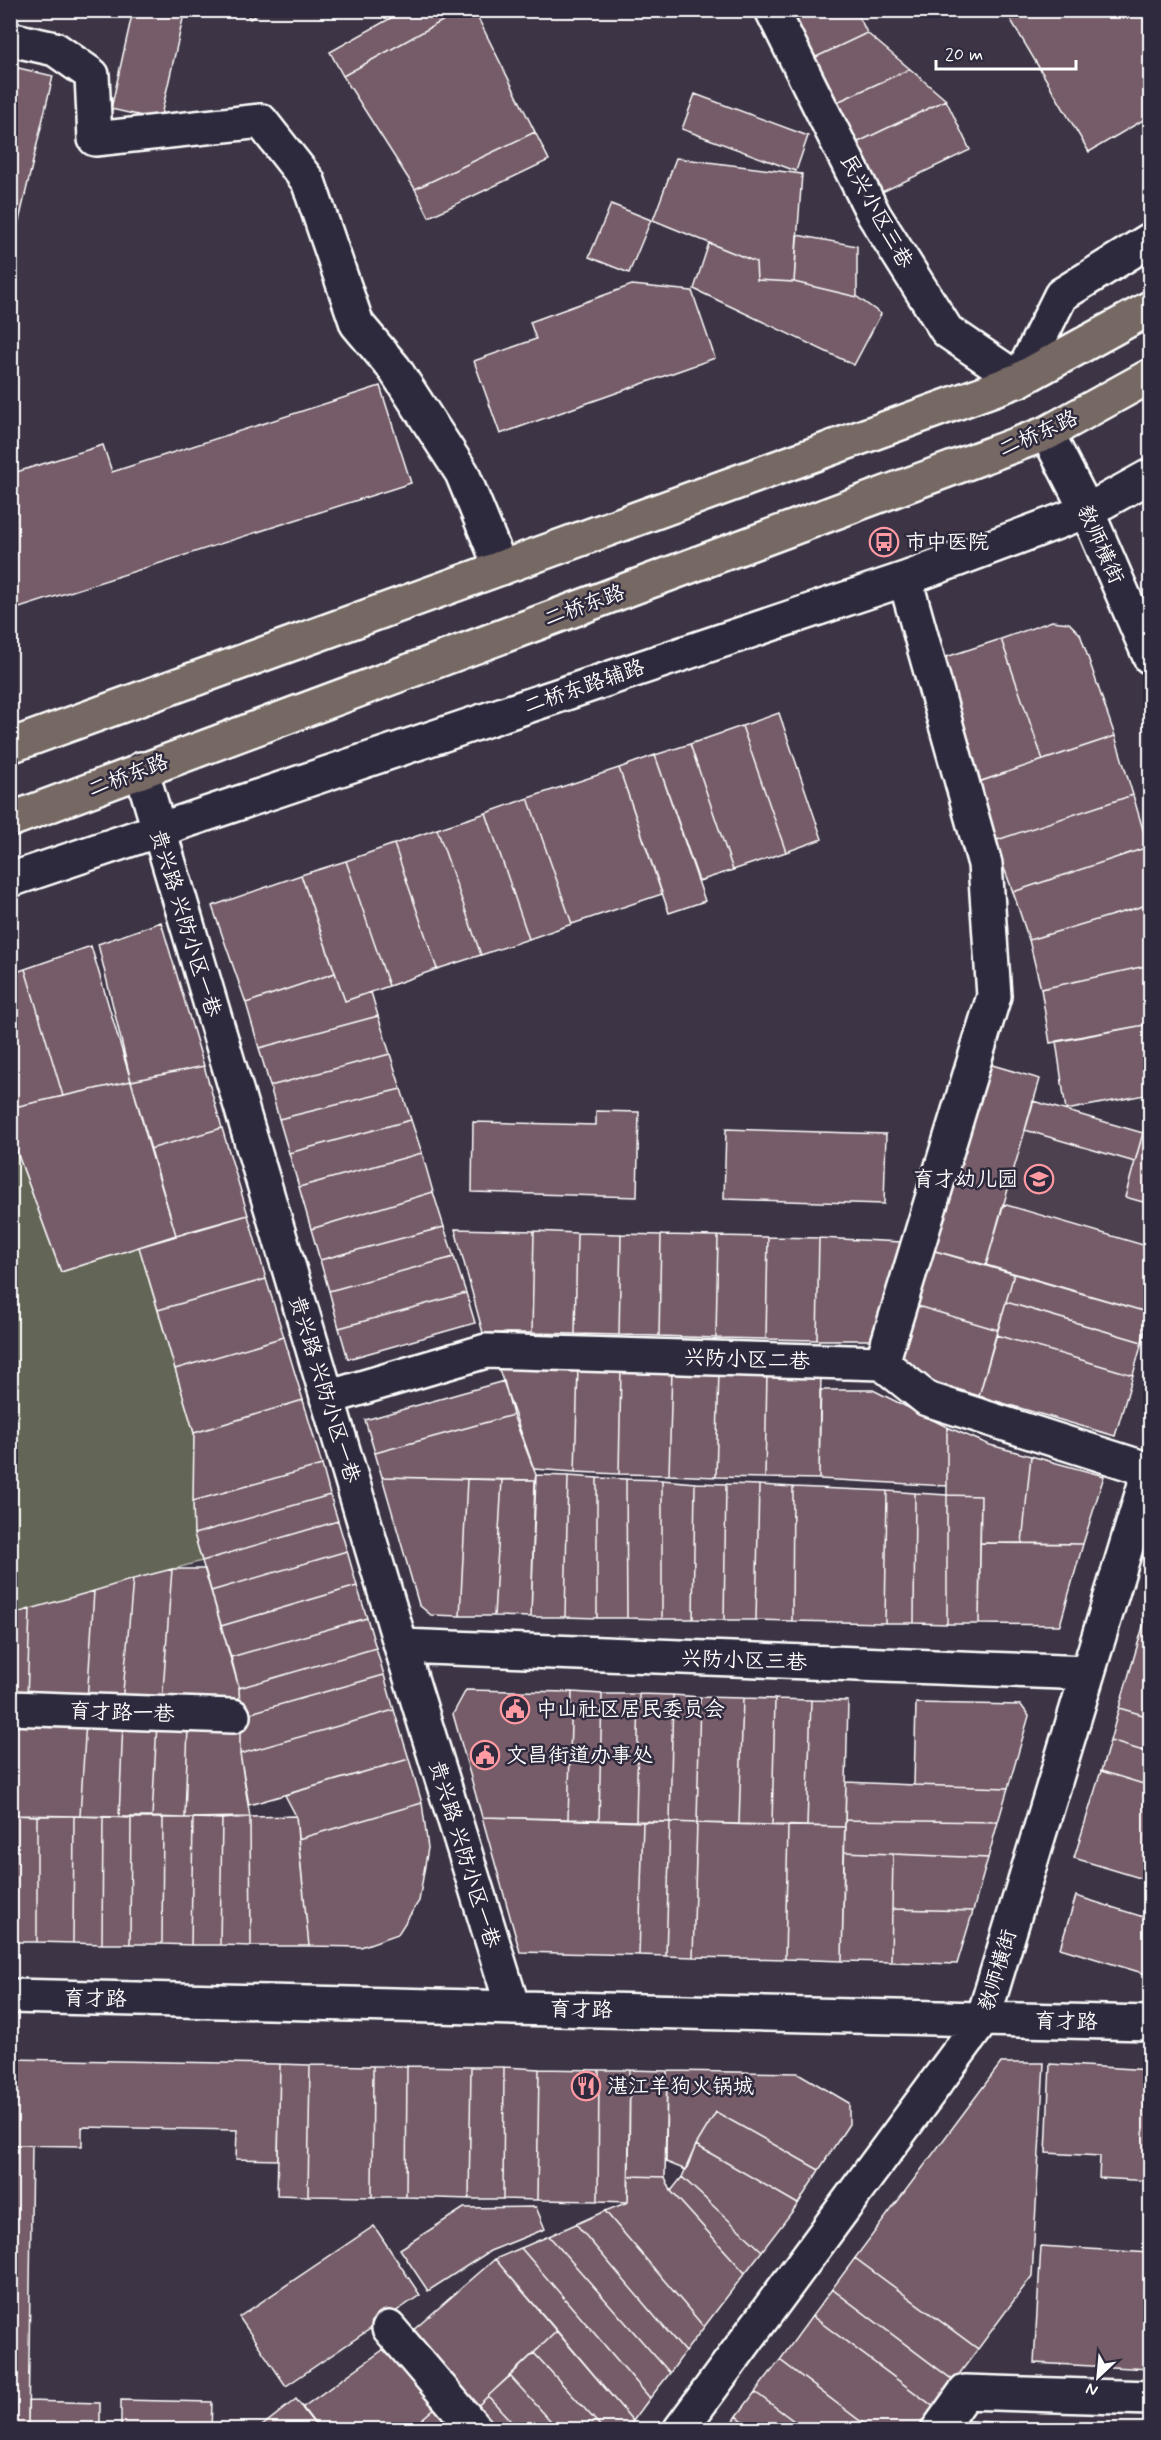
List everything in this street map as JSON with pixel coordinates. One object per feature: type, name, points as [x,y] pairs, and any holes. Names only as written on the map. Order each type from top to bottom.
[{"type":"main road","points":[[10,746],[1019,380],[1150,308]]},
{"type":"main road","name":"二桥东路","points":[[10,820],[1047,433],[1150,376]]},
{"type":"street","name":"民兴小区三巷","points":[[772,10],[874,215],[947,331],[1019,380]]},
{"type":"street","points":[[10,39],[55,49],[92,75],[95,139],[261,121],[308,181],[357,324],[394,368],[462,473],[501,568]]},
{"type":"street","points":[[1019,380],[1061,295],[1150,240]]},
{"type":"street","name":"教师横街","points":[[1047,433],[1088,511],[1150,657]]},
{"type":"street","name":"二桥东路辅路","points":[[10,880],[905,579],[1088,511],[1150,476]]},
{"type":"street","points":[[905,579],[985,864],[994,996],[882,1363],[927,1399],[1150,1469]]},
{"type":"street","name":"贵兴路 兴防小区一巷","points":[[141,770],[401,1646],[513,2008]]},
{"type":"street","name":"兴防小区二巷","points":[[327,1398],[486,1351],[882,1363]]},
{"type":"street","name":"教师横街","points":[[680,2430],[983,2019],[1150,1469]]},
{"type":"street","name":"兴防小区三巷","points":[[401,1646],[1088,1673]]},
{"type":"street","name":"育才路一巷","points":[[10,1708],[233,1716]]},
{"type":"street","name":"育才路","points":[[10,1996],[1150,2023]]},
{"type":"street","points":[[389,2328],[476,2430]]},
{"type":"street","points":[[938,2430],[965,2392],[1150,2398]]},
{"type":"shaded area","name":"育才幼儿园","points":[[982,1062],[1040,1079],[1034,1102],[1143,1133],[1125,1197],[1150,1204],[1150,1313],[986,1265]]},
{"type":"green space","points":[[10,1133],[61,1272],[139,1247],[194,1433],[194,1534],[202,1561],[11,1615]]},
{"type":"building","points":[[133,10],[185,10],[160,120],[111,109]]},
{"type":"building","points":[[245,10],[265,10],[250,19]]},
{"type":"building","points":[[405,10],[453,10],[455,14],[343,76],[330,52]]},
{"type":"building","points":[[462,10],[474,10],[535,132],[415,189],[343,76]]},
{"type":"building","points":[[791,10],[856,10],[867,33],[814,58]]},
{"type":"building","points":[[1005,10],[1150,10],[1150,116],[1089,152]]},
{"type":"building","points":[[867,33],[910,69],[835,103],[814,58]]},
{"type":"building","points":[[10,66],[53,76],[10,259]]},
{"type":"building","points":[[910,69],[946,100],[854,144],[835,103]]},
{"type":"building","points":[[695,94],[808,136],[796,171],[682,129]]},
{"type":"building","points":[[946,100],[970,150],[878,194],[854,144]]},
{"type":"building","points":[[535,132],[549,160],[429,217],[415,189]]},
{"type":"building","points":[[676,158],[802,174],[794,282],[757,280],[756,262],[653,220]]},
{"type":"building","points":[[611,204],[651,220],[629,273],[589,257]]},
{"type":"building","points":[[797,235],[857,246],[857,297],[794,282]]},
{"type":"building","points":[[709,243],[756,262],[757,280],[794,282],[857,297],[881,314],[854,365],[694,289]]},
{"type":"building","points":[[632,285],[692,291],[715,358],[500,434],[474,361],[536,339],[530,322]]},
{"type":"building","points":[[380,386],[411,483],[10,611],[10,474],[103,445],[112,472]]},
{"type":"building","points":[[1052,621],[1069,623],[1080,634],[1115,736],[1043,760],[1001,639]]},
{"type":"building","points":[[1001,639],[1043,760],[979,782],[937,660]]},
{"type":"building","points":[[779,713],[822,839],[786,852],[742,726]]},
{"type":"building","points":[[742,726],[786,852],[733,870],[690,744]]},
{"type":"building","points":[[1115,736],[1133,795],[994,841],[972,784]]},
{"type":"building","points":[[690,744],[733,870],[699,881],[655,755]]},
{"type":"building","points":[[655,755],[705,901],[669,913],[619,768]]},
{"type":"building","points":[[619,768],[662,894],[572,924],[528,798]]},
{"type":"building","points":[[1133,795],[1148,847],[1013,892],[994,841]]},
{"type":"building","points":[[528,798],[572,924],[529,939],[486,813]]},
{"type":"building","points":[[486,813],[529,939],[481,955],[437,829]]},
{"type":"building","points":[[437,829],[481,955],[437,969],[394,844]]},
{"type":"building","points":[[394,844],[437,969],[389,986],[346,861]]},
{"type":"building","points":[[1148,847],[1150,904],[1029,940],[1013,892]]},
{"type":"building","points":[[346,861],[389,986],[345,1001],[301,875]]},
{"type":"building","points":[[301,875],[335,973],[246,1003],[212,906]]},
{"type":"building","points":[[1150,904],[1150,965],[1041,989],[1029,940]]},
{"type":"building","points":[[161,922],[204,1066],[131,1081],[98,944]]},
{"type":"building","points":[[91,946],[131,1081],[63,1096],[25,969]]},
{"type":"building","points":[[1150,965],[1150,1024],[1050,1043],[1041,989]]},
{"type":"building","points":[[25,969],[63,1096],[10,1108],[10,974]]},
{"type":"building","points":[[335,973],[345,1001],[371,992],[378,1016],[259,1048],[246,1003]]},
{"type":"building","points":[[378,1016],[390,1054],[270,1086],[259,1048]]},
{"type":"building","points":[[1150,1024],[1150,1094],[1066,1110],[1056,1041]]},
{"type":"building","points":[[390,1054],[401,1089],[279,1119],[270,1086]]},
{"type":"building","points":[[982,1062],[1040,1079],[986,1265],[928,1249]]},
{"type":"building","points":[[204,1066],[222,1128],[150,1149],[131,1081]]},
{"type":"building","points":[[131,1081],[176,1235],[61,1272],[10,1133],[10,1108]]},
{"type":"building","points":[[401,1089],[411,1120],[289,1153],[279,1119]]},
{"type":"building","points":[[1033,1101],[1143,1133],[1135,1162],[1025,1130]]},
{"type":"building","points":[[1150,1108],[1150,1204],[1125,1197]]},
{"type":"building","points":[[596,1111],[639,1112],[637,1197],[472,1192],[473,1122],[596,1125]]},
{"type":"building","points":[[411,1120],[422,1153],[299,1187],[289,1153]]},
{"type":"building","points":[[222,1128],[248,1215],[176,1235],[150,1149]]},
{"type":"building","points":[[726,1129],[886,1134],[884,1204],[724,1199]]},
{"type":"building","points":[[422,1153],[433,1192],[311,1229],[299,1187]]},
{"type":"building","points":[[433,1192],[444,1227],[320,1260],[311,1229]]},
{"type":"building","points":[[1003,1204],[1150,1247],[1150,1313],[986,1265]]},
{"type":"building","points":[[248,1215],[266,1279],[158,1310],[139,1247]]},
{"type":"building","points":[[444,1227],[454,1257],[329,1291],[320,1260]]},
{"type":"building","points":[[455,1229],[534,1231],[532,1333],[483,1333]]},
{"type":"building","points":[[534,1231],[577,1233],[575,1334],[532,1333]]},
{"type":"building","points":[[577,1233],[621,1234],[619,1335],[575,1334]]},
{"type":"building","points":[[621,1234],[661,1235],[659,1336],[619,1335]]},
{"type":"building","points":[[661,1235],[718,1236],[716,1338],[659,1336]]},
{"type":"building","points":[[718,1236],[768,1237],[766,1339],[716,1338]]},
{"type":"building","points":[[768,1237],[819,1238],[817,1340],[766,1339]]},
{"type":"building","points":[[819,1238],[902,1242],[870,1340],[817,1340]]},
{"type":"building","points":[[928,1249],[1014,1274],[998,1330],[914,1305]]},
{"type":"building","points":[[454,1257],[466,1293],[339,1328],[329,1291]]},
{"type":"building","points":[[1014,1274],[1150,1313],[1142,1342],[1006,1302]]},
{"type":"building","points":[[266,1279],[284,1337],[175,1369],[158,1310]]},
{"type":"building","points":[[466,1293],[475,1323],[348,1359],[339,1328]]},
{"type":"building","points":[[1006,1302],[1142,1342],[1133,1375],[996,1335]]},
{"type":"building","points":[[914,1305],[998,1330],[979,1396],[923,1378],[900,1362]]},
{"type":"building","points":[[996,1335],[1133,1375],[1115,1436],[979,1396]]},
{"type":"building","points":[[284,1337],[303,1400],[194,1433],[175,1369]]},
{"type":"building","points":[[497,1364],[578,1367],[575,1472],[534,1469]]},
{"type":"building","points":[[578,1367],[621,1368],[619,1474],[575,1472]]},
{"type":"building","points":[[621,1368],[672,1369],[669,1475],[619,1474]]},
{"type":"building","points":[[672,1369],[719,1370],[716,1477],[669,1475]]},
{"type":"building","points":[[719,1370],[767,1372],[765,1478],[716,1477]]},
{"type":"building","points":[[767,1372],[821,1373],[819,1479],[765,1478]]},
{"type":"building","points":[[504,1381],[513,1415],[375,1453],[365,1420]]},
{"type":"building","points":[[820,1390],[873,1390],[947,1427],[947,1486],[819,1479]]},
{"type":"building","points":[[303,1400],[322,1465],[193,1501],[194,1433]]},
{"type":"building","points":[[513,1415],[536,1475],[535,1480],[382,1477],[375,1453]]},
{"type":"building","points":[[947,1427],[990,1445],[1031,1456],[1022,1543],[980,1543],[981,1496],[947,1495]]},
{"type":"building","points":[[1031,1456],[1104,1476],[1083,1544],[1022,1543]]},
{"type":"building","points":[[322,1465],[330,1495],[194,1534],[193,1501]]},
{"type":"building","points":[[536,1475],[568,1476],[565,1617],[531,1617]]},
{"type":"building","points":[[568,1476],[597,1478],[597,1618],[565,1617]]},
{"type":"building","points":[[382,1477],[467,1479],[460,1616],[431,1615],[419,1605]]},
{"type":"building","points":[[597,1478],[626,1479],[627,1618],[597,1618]]},
{"type":"building","points":[[467,1479],[502,1480],[494,1616],[460,1616]]},
{"type":"building","points":[[626,1479],[662,1480],[662,1619],[627,1618]]},
{"type":"building","points":[[502,1480],[535,1480],[531,1617],[494,1616]]},
{"type":"building","points":[[662,1480],[695,1483],[693,1619],[662,1619]]},
{"type":"building","points":[[695,1483],[726,1484],[724,1620],[693,1619]]},
{"type":"building","points":[[726,1484],[759,1485],[756,1620],[724,1620]]},
{"type":"building","points":[[759,1485],[793,1487],[792,1621],[756,1620]]},
{"type":"building","points":[[793,1487],[887,1491],[885,1623],[792,1621]]},
{"type":"building","points":[[887,1491],[915,1493],[914,1623],[885,1623]]},
{"type":"building","points":[[915,1493],[947,1495],[947,1624],[914,1623]]},
{"type":"building","points":[[330,1495],[338,1521],[202,1561],[194,1534]]},
{"type":"building","points":[[947,1495],[981,1496],[979,1624],[947,1624]]},
{"type":"building","points":[[338,1521],[347,1551],[211,1591],[202,1561]]},
{"type":"building","points":[[980,1543],[1083,1544],[1060,1625],[979,1624]]},
{"type":"building","points":[[347,1551],[357,1586],[221,1626],[211,1591]]},
{"type":"building","points":[[172,1569],[162,1704],[122,1703],[133,1579]]},
{"type":"building","points":[[172,1569],[205,1569],[239,1688],[240,1706],[162,1704]]},
{"type":"building","points":[[133,1579],[122,1703],[87,1702],[94,1591]]},
{"type":"building","points":[[357,1586],[367,1618],[231,1657],[221,1626]]},
{"type":"building","points":[[94,1591],[87,1702],[27,1700],[30,1609]]},
{"type":"building","points":[[1150,1607],[1150,1717],[1119,1708]]},
{"type":"building","points":[[30,1609],[27,1700],[10,1699],[10,1615]]},
{"type":"building","points":[[367,1618],[376,1648],[239,1688],[231,1657]]},
{"type":"building","points":[[376,1648],[384,1675],[240,1716],[239,1688]]},
{"type":"building","points":[[384,1675],[394,1710],[240,1754],[240,1716]]},
{"type":"building","points":[[466,1690],[572,1692],[568,1819],[482,1817],[453,1714]]},
{"type":"building","points":[[572,1692],[602,1694],[599,1820],[568,1819]]},
{"type":"building","points":[[602,1694],[639,1694],[636,1821],[599,1820]]},
{"type":"building","points":[[639,1694],[673,1695],[670,1822],[636,1821]]},
{"type":"building","points":[[673,1695],[700,1697],[697,1823],[670,1822]]},
{"type":"building","points":[[700,1697],[743,1698],[739,1824],[697,1823]]},
{"type":"building","points":[[743,1698],[775,1699],[772,1825],[739,1824]]},
{"type":"building","points":[[775,1699],[811,1700],[807,1826],[772,1825]]},
{"type":"building","points":[[811,1700],[848,1701],[845,1827],[807,1826]]},
{"type":"building","points":[[916,1703],[1021,1705],[1029,1716],[1008,1788],[914,1785]]},
{"type":"building","points":[[1119,1708],[1150,1717],[1150,1753],[1110,1741]]},
{"type":"building","points":[[394,1710],[409,1759],[249,1805],[240,1754]]},
{"type":"building","points":[[12,1718],[86,1721],[80,1816],[10,1815]]},
{"type":"building","points":[[86,1721],[123,1722],[119,1817],[80,1816]]},
{"type":"building","points":[[123,1722],[157,1723],[152,1817],[119,1817]]},
{"type":"building","points":[[157,1723],[188,1725],[185,1818],[152,1817]]},
{"type":"building","points":[[188,1725],[240,1726],[240,1754],[250,1817],[185,1818]]},
{"type":"building","points":[[1110,1741],[1150,1753],[1150,1786],[1101,1771]]},
{"type":"building","points":[[409,1759],[422,1803],[298,1839],[296,1816],[285,1795]]},
{"type":"building","points":[[1101,1771],[1150,1786],[1150,1881],[1074,1858]]},
{"type":"building","points":[[846,1782],[1008,1788],[998,1822],[845,1820]]},
{"type":"building","points":[[422,1803],[428,1848],[419,1901],[398,1934],[361,1947],[309,1946],[298,1839]]},
{"type":"building","points":[[10,1815],[37,1816],[37,1942],[10,1942]]},
{"type":"building","points":[[37,1816],[74,1816],[73,1943],[37,1942]]},
{"type":"building","points":[[74,1816],[103,1817],[102,1944],[73,1943]]},
{"type":"building","points":[[296,1816],[309,1946],[251,1946],[250,1817]]},
{"type":"building","points":[[103,1817],[131,1818],[130,1944],[102,1944]]},
{"type":"building","points":[[250,1817],[251,1946],[220,1945],[222,1819]]},
{"type":"building","points":[[482,1817],[643,1822],[639,1955],[520,1952]]},
{"type":"building","points":[[131,1818],[163,1818],[162,1944],[130,1944]]},
{"type":"building","points":[[163,1818],[193,1818],[191,1945],[162,1944]]},
{"type":"building","points":[[193,1818],[222,1819],[220,1945],[191,1945]]},
{"type":"building","points":[[845,1820],[998,1822],[988,1858],[844,1852]]},
{"type":"building","points":[[643,1822],[670,1822],[666,1956],[639,1955]]},
{"type":"building","points":[[670,1822],[697,1823],[693,1957],[666,1956]]},
{"type":"building","points":[[697,1823],[788,1826],[785,1959],[693,1957]]},
{"type":"building","points":[[788,1826],[845,1827],[842,1961],[785,1959]]},
{"type":"building","points":[[844,1852],[893,1854],[891,1962],[842,1961]]},
{"type":"building","points":[[893,1854],[988,1858],[973,1911],[892,1909]]},
{"type":"building","points":[[1076,1896],[1150,1919],[1150,1960],[1146,1974],[1060,1948]]},
{"type":"building","points":[[892,1909],[973,1911],[957,1964],[891,1962]]},
{"type":"building","points":[[10,2059],[280,2064],[278,2160],[236,2159],[237,2130],[82,2127],[82,2146],[10,2145]]},
{"type":"building","points":[[1001,2063],[1044,2063],[1032,2276],[978,2349],[855,2258]]},
{"type":"building","points":[[280,2064],[310,2065],[308,2196],[277,2195]]},
{"type":"building","points":[[1050,2064],[1150,2070],[1150,2181],[1099,2178],[1100,2156],[1046,2153]]},
{"type":"building","points":[[310,2065],[373,2066],[372,2197],[308,2196]]},
{"type":"building","points":[[373,2066],[407,2066],[406,2197],[372,2197]]},
{"type":"building","points":[[407,2066],[471,2067],[469,2199],[406,2197]]},
{"type":"building","points":[[471,2067],[504,2067],[503,2199],[469,2199]]},
{"type":"building","points":[[504,2067],[539,2069],[537,2200],[503,2199]]},
{"type":"building","points":[[539,2069],[599,2070],[598,2201],[537,2200]]},
{"type":"building","points":[[599,2070],[630,2070],[628,2202],[598,2201]]},
{"type":"building","points":[[630,2070],[667,2071],[665,2177],[629,2176]]},
{"type":"building","points":[[667,2071],[798,2073],[849,2103],[849,2124],[819,2170],[716,2112],[696,2145],[686,2170],[666,2162]]},
{"type":"building","points":[[716,2112],[819,2170],[798,2204],[696,2145]]},
{"type":"building","points":[[10,2145],[32,2145],[28,2430],[10,2430]]},
{"type":"building","points":[[696,2145],[798,2204],[762,2251],[682,2177]]},
{"type":"building","points":[[629,2176],[665,2177],[671,2191],[745,2273],[704,2327],[605,2211],[628,2202]]},
{"type":"building","points":[[682,2177],[762,2251],[745,2273],[671,2191]]},
{"type":"building","points":[[536,2207],[545,2229],[490,2251],[428,2291],[400,2249],[464,2208]]},
{"type":"building","points":[[605,2211],[704,2327],[685,2352],[576,2224]]},
{"type":"building","points":[[576,2224],[685,2352],[670,2373],[549,2236]]},
{"type":"building","points":[[374,2226],[420,2295],[286,2386],[239,2317]]},
{"type":"building","points":[[549,2236],[670,2373],[650,2398],[521,2248]]},
{"type":"building","points":[[1041,2246],[1150,2253],[1150,2369],[1034,2363]]},
{"type":"building","points":[[521,2248],[650,2398],[633,2421],[495,2259]]},
{"type":"building","points":[[855,2258],[978,2349],[954,2381],[832,2289]]},
{"type":"building","points":[[495,2259],[557,2331],[467,2416],[403,2339]]},
{"type":"building","points":[[832,2289],[954,2381],[934,2407],[812,2316]]},
{"type":"building","points":[[812,2316],[934,2407],[917,2430],[872,2430],[780,2360]]},
{"type":"building","points":[[557,2331],[633,2421],[627,2430],[604,2430],[534,2353]]},
{"type":"building","points":[[394,2342],[443,2401],[409,2430],[319,2430],[302,2408]]},
{"type":"building","points":[[534,2353],[604,2430],[559,2430],[510,2376]]},
{"type":"building","points":[[780,2360],[872,2430],[806,2430],[755,2392]]},
{"type":"building","points":[[510,2376],[559,2430],[519,2430],[488,2396]]},
{"type":"building","points":[[755,2392],[806,2430],[754,2430],[737,2416]]},
{"type":"building","points":[[488,2396],[519,2430],[479,2430],[467,2416]]},
{"type":"building","points":[[296,2399],[315,2424],[308,2430],[257,2430]]},
{"type":"building","points":[[121,2400],[212,2402],[211,2430],[121,2430]]},
{"type":"building","points":[[28,2401],[100,2403],[100,2430],[28,2430]]},
{"type":"building","points":[[443,2401],[468,2430],[409,2430]]},
{"type":"building","points":[[737,2416],[754,2430],[727,2430]]},
{"type":"building","points":[[958,2420],[1112,2430],[952,2430]]},
{"type":"place","name":"市中医院","points":[[884,542]]},
{"type":"place","name":"育才幼儿园","points":[[1039,1179]]},
{"type":"place","name":"中山社区居民委员会","points":[[515,1709]]},
{"type":"place","name":"文昌街道办事处","points":[[485,1755]]},
{"type":"place","name":"湛江羊狗火锅城","points":[[586,2086]]}]
